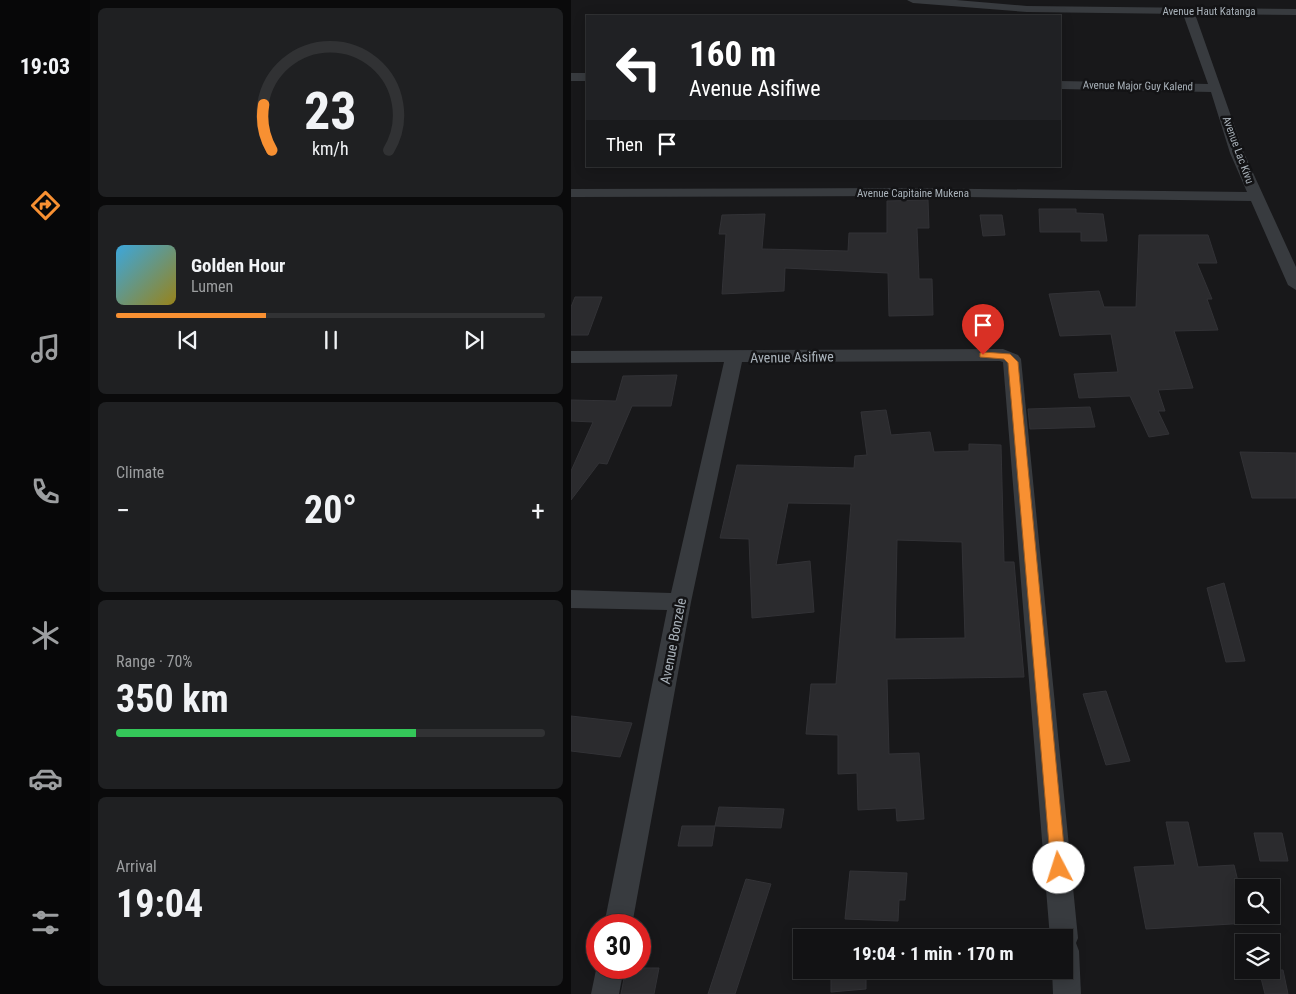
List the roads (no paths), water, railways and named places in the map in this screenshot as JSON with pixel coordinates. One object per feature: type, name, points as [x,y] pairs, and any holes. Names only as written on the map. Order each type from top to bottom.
[{"type":"street","name":"Avenue Haut Katanga","points":[[913,0],[1013,9],[1296,12]]},
{"type":"street","points":[[1105,0],[1135,10]]},
{"type":"street","name":"Avenue Lac Kivu","points":[[1187,11],[1216,88],[1237,153],[1296,285]]},
{"type":"street","points":[[571,77],[586,77]]},
{"type":"street","name":"Avenue Major Guy Kalend","points":[[1061,85],[1216,88]]},
{"type":"street","name":"Avenue Capitaine Mukena","points":[[571,193],[898,192],[1256,196]]},
{"type":"street","name":"Avenue Asifiwe","points":[[571,358],[1003,355],[1011,359],[1063,929]]},
{"type":"street","name":"Avenue Bonzele","points":[[620,914],[680,602],[734,358]]},
{"type":"street","points":[[571,599],[680,602]]},
{"type":"street","points":[[605,994],[608,979]]},
{"type":"street","points":[[1066,979],[1067,994]]}]
